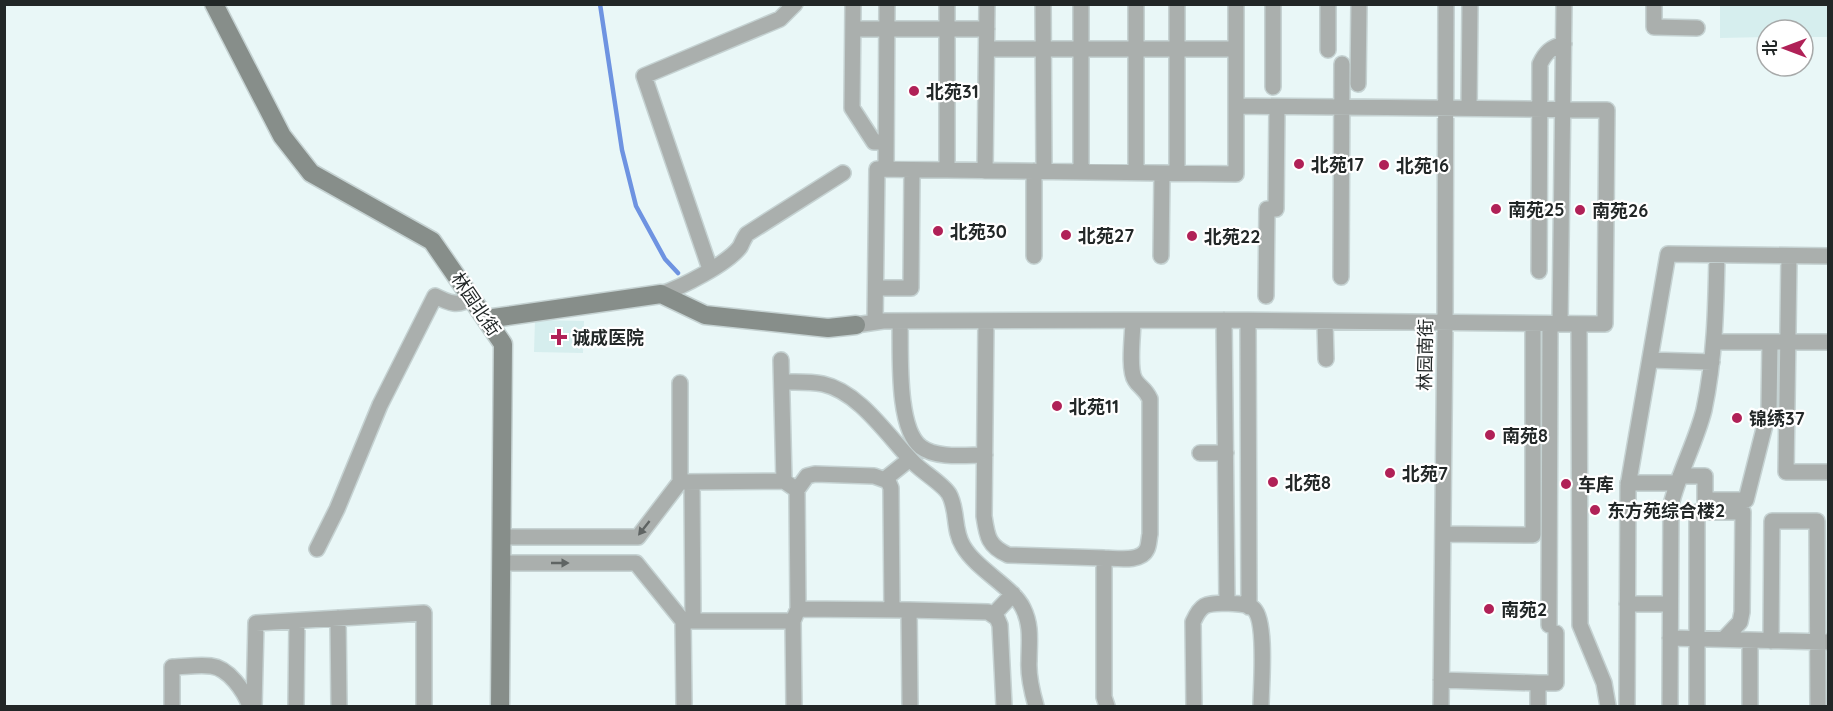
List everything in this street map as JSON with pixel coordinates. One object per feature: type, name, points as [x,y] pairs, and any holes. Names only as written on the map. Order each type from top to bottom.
[{"type":"street","name":"林园北街","points":[[214,4],[282,136],[311,173],[432,241],[503,344],[500,706]]},
{"type":"street","points":[[710,269],[644,76],[780,19],[795,4]]},
{"type":"street","points":[[853,4],[852,108],[874,142],[886,142]]},
{"type":"street","points":[[886,170],[887,4]]},
{"type":"street","points":[[947,4],[947,170]]},
{"type":"street","points":[[986,171],[987,4]]},
{"type":"street","points":[[1034,256],[1039,171],[1043,4]]},
{"type":"street","points":[[1081,4],[1081,172]]},
{"type":"street","points":[[1136,4],[1136,172]]},
{"type":"street","points":[[1161,256],[1170,173],[1178,49],[1178,4]]},
{"type":"street","points":[[875,322],[877,170],[1236,174],[1236,4]]},
{"type":"street","points":[[1273,4],[1273,87]]},
{"type":"street","points":[[1328,4],[1328,50]]},
{"type":"street","points":[[1358,84],[1359,4]]},
{"type":"street","name":"林园南街","points":[[1441,706],[1446,4]]},
{"type":"street","points":[[1469,108],[1470,4]]},
{"type":"street","points":[[1441,680],[1556,683],[1553,629],[1555,324],[1564,4]]},
{"type":"street","points":[[1654,4],[1654,27],[1697,28]]},
{"type":"street","points":[[853,29],[987,29]]},
{"type":"street","points":[[1539,271],[1541,44]]},
{"type":"street","points":[[1540,64],[1545,54],[1554,46],[1564,44]]},
{"type":"street","points":[[987,49],[1236,49]]},
{"type":"street","points":[[1341,277],[1342,63]]},
{"type":"street","points":[[662,294],[705,315],[828,328],[900,321],[1224,320],[1605,324],[1607,110],[1237,106]]},
{"type":"street","points":[[1266,296],[1267,209],[1276,209],[1277,107]]},
{"type":"street","points":[[876,288],[911,288],[912,170]]},
{"type":"street","points":[[486,319],[662,294],[680,287],[739,248],[747,234],[843,173]]},
{"type":"street","points":[[1627,706],[1628,483],[1668,254],[1828,256]]},
{"type":"street","points":[[1670,706],[1671,505],[1703,411],[1715,342],[1718,255]]},
{"type":"street","points":[[1789,256],[1786,472],[1828,472]]},
{"type":"street","points":[[317,549],[337,509],[380,405],[435,296],[452,304],[465,303],[472,298]]},
{"type":"street","points":[[1224,320],[1227,603]]},
{"type":"street","points":[[900,321],[903,410],[914,438],[920,446],[936,453],[985,455]]},
{"type":"street","points":[[986,321],[984,516],[986,536],[996,549],[1008,555],[1133,558],[1140,556],[1147,549],[1150,534],[1150,399],[1145,389],[1135,380],[1132,368],[1133,321]]},
{"type":"street","points":[[1248,321],[1249,607]]},
{"type":"street","points":[[1325,322],[1326,359]]},
{"type":"street","points":[[1443,534],[1533,536],[1533,324]]},
{"type":"street","points":[[1579,324],[1580,625],[1604,683],[1608,706]]},
{"type":"street","points":[[1715,342],[1828,342]]},
{"type":"street","points":[[1628,483],[1706,476],[1705,500],[1746,501],[1769,409],[1770,342]]},
{"type":"street","points":[[781,360],[784,481]]},
{"type":"street","points":[[1650,360],[1712,362]]},
{"type":"street","points":[[680,382],[686,482],[688,621],[684,704]]},
{"type":"street","points":[[782,382],[825,384],[856,401],[910,459],[948,493],[953,505],[956,532],[963,547],[984,571],[1013,594],[1023,606],[1030,627],[1028,663],[1036,706]]},
{"type":"street","points":[[1200,453],[1226,453]]},
{"type":"street","points":[[885,479],[910,459]]},
{"type":"street","points":[[794,706],[797,490],[807,476],[815,474],[874,476],[888,481],[891,488],[892,610]]},
{"type":"street","points":[[502,537],[638,537],[686,482],[784,481],[797,490]]},
{"type":"street","points":[[1696,706],[1697,512],[1743,512],[1742,612],[1740,622],[1724,639]]},
{"type":"street","points":[[1771,640],[1772,521],[1817,521],[1823,642],[1818,706]]},
{"type":"street","points":[[1104,558],[1104,697],[1107,706]]},
{"type":"street","points":[[502,563],[636,563],[688,621]]},
{"type":"street","points":[[993,615],[1013,594]]},
{"type":"street","points":[[1194,706],[1193,622],[1199,609],[1206,604],[1227,603],[1254,609],[1259,619],[1262,636],[1261,706]]},
{"type":"street","points":[[1628,604],[1670,604]]},
{"type":"street","points":[[688,621],[892,610],[988,612],[997,618],[1000,625],[1004,706]]},
{"type":"street","points":[[909,610],[910,704]]},
{"type":"street","points":[[252,706],[256,622],[424,613],[424,706]]},
{"type":"street","points":[[338,618],[339,706]]},
{"type":"street","points":[[296,706],[297,621]]},
{"type":"street","points":[[1670,638],[1823,642]]},
{"type":"street","points":[[1750,640],[1750,706]]},
{"type":"street","points":[[172,706],[172,667],[210,665],[220,669],[238,685],[252,706]]},
{"type":"street","points":[[1538,683],[1538,706]]},
{"type":"shaded area","points":[[1720,5],[1828,5],[1828,37],[1815,37],[1815,18],[1755,18],[1755,37],[1720,38]]},
{"type":"shaded area","name":"诚成医院","points":[[535,320],[584,321],[583,353],[534,352]]},
{"type":"waterway","points":[[600,4],[622,150],[636,206],[665,259],[678,273]]},
{"type":"place","name":"北苑31","points":[[914,91]]},
{"type":"place","name":"北苑17","points":[[1299,164]]},
{"type":"place","name":"北苑16","points":[[1384,165]]},
{"type":"place","name":"南苑25","points":[[1496,209]]},
{"type":"place","name":"南苑26","points":[[1580,210]]},
{"type":"place","name":"北苑30","points":[[938,231]]},
{"type":"place","name":"北苑27","points":[[1066,235]]},
{"type":"place","name":"北苑22","points":[[1192,236]]},
{"type":"place","name":"诚成医院","points":[[559,337]]},
{"type":"place","name":"北苑11","points":[[1057,406]]},
{"type":"place","name":"锦绣37","points":[[1737,418]]},
{"type":"place","name":"南苑8","points":[[1490,435]]},
{"type":"place","name":"北苑7","points":[[1390,473]]},
{"type":"place","name":"北苑8","points":[[1273,482]]},
{"type":"place","name":"车库","points":[[1566,484]]},
{"type":"place","name":"东方苑综合楼2","points":[[1595,510]]},
{"type":"place","name":"南苑2","points":[[1489,609]]}]
